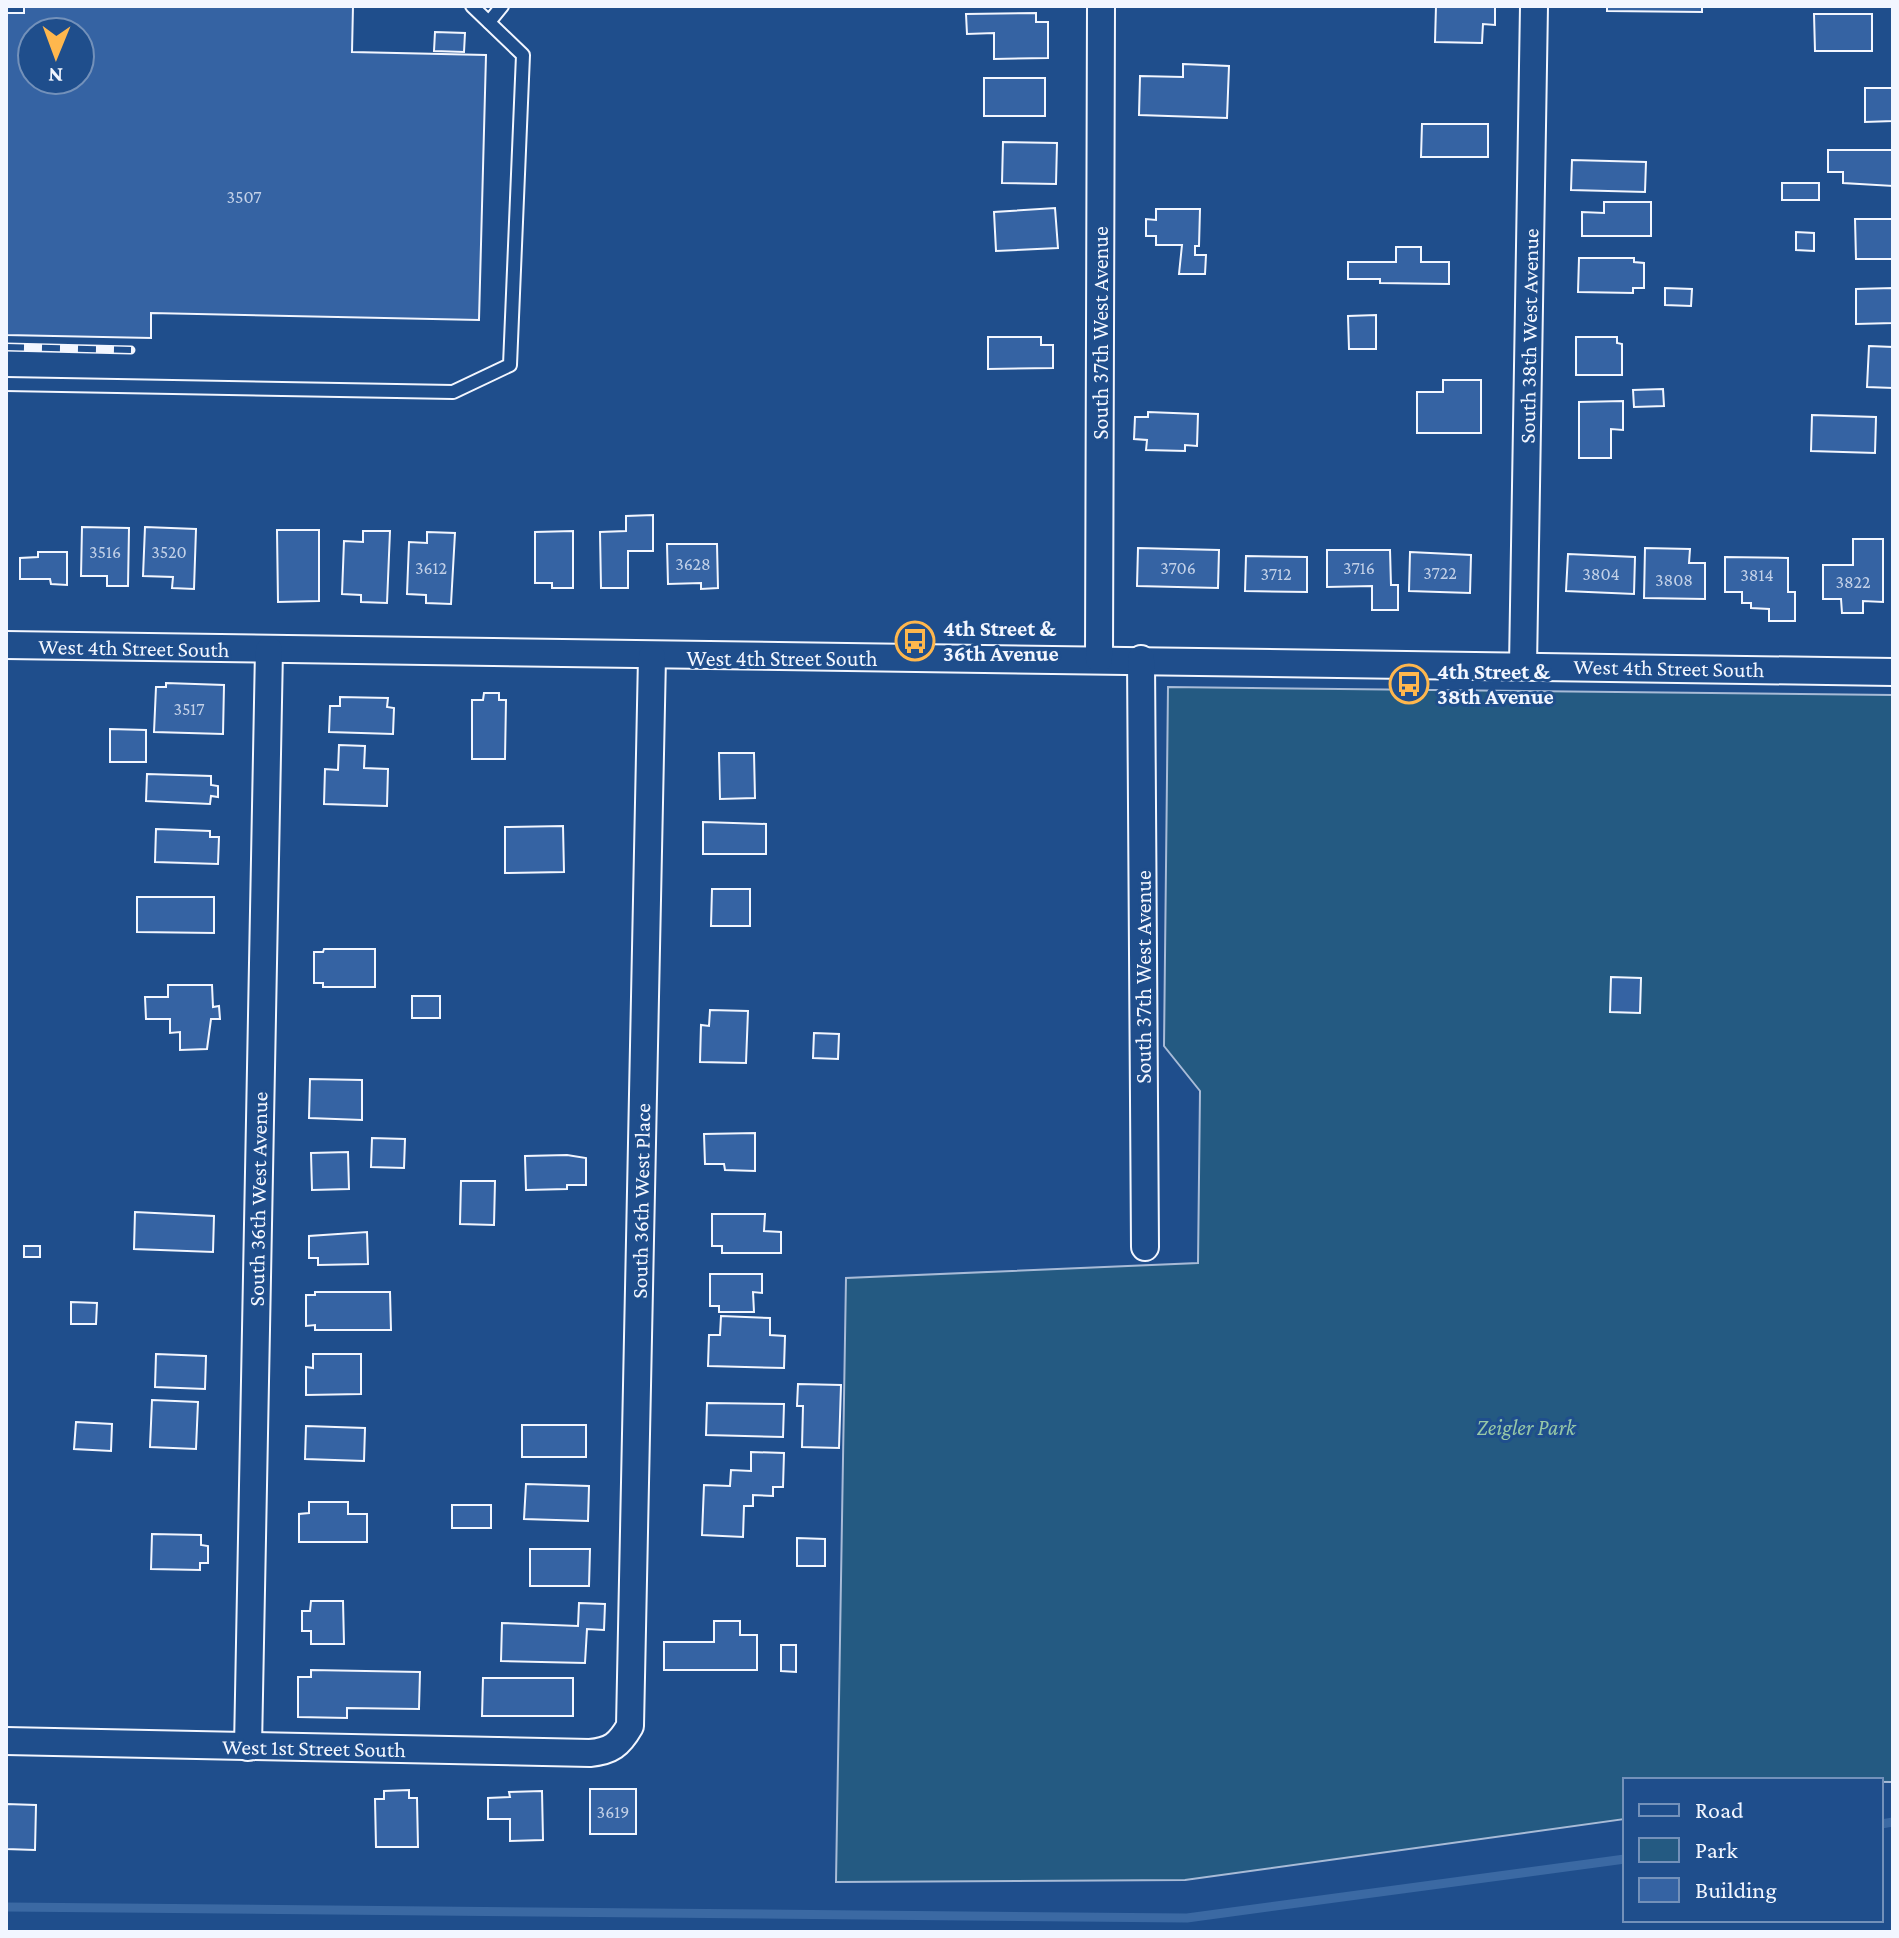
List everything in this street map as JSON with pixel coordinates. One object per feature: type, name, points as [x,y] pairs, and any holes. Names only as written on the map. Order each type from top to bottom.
[{"type":"street","name":"South 37th West Avenue","points":[[1099,659],[1101,6]]},
{"type":"street","name":"South 38th West Avenue","points":[[1523,666],[1534,6]]},
{"type":"street","name":"West 4th Street South","points":[[6,645],[652,657],[1141,659],[1893,672]]},
{"type":"street","name":"South 36th West Avenue","points":[[248,1747],[269,650]]},
{"type":"street","name":"South 36th West Place","points":[[620,1743],[630,1726],[631,1707],[652,657]]},
{"type":"street","name":"South 37th West Avenue","points":[[1141,659],[1145,1247]]},
{"type":"street","name":"West 1st Street South","points":[[6,1741],[590,1753],[608,1751],[620,1743]]},
{"type":"lane","points":[[6,384],[453,392],[510,365],[523,55],[472,6]]},
{"type":"lane","points":[[489,22],[502,6]]},
{"type":"green space","name":"Zeigler Park","points":[[1168,687],[1893,695],[1893,1782],[1883,1782],[1883,1778],[1623,1778],[1623,1819],[1185,1880],[836,1882],[846,1278],[1198,1263],[1200,1091],[1164,1046]]},
{"type":"building","points":[[24,6],[353,6],[352,52],[486,55],[479,320],[151,313],[151,338],[6,335],[6,13],[24,13]]},
{"type":"building","points":[[1436,6],[1495,6],[1495,25],[1483,24],[1482,43],[1435,42]]},
{"type":"building","points":[[1607,6],[1702,6],[1702,12],[1607,11]]},
{"type":"building","points":[[1036,13],[1036,22],[1048,22],[1048,58],[994,59],[994,33],[967,34],[966,14]]},
{"type":"building","points":[[1814,14],[1872,14],[1872,51],[1815,51]]},
{"type":"building","points":[[435,32],[465,33],[464,52],[434,51]]},
{"type":"building","points":[[1183,64],[1229,66],[1227,118],[1139,115],[1140,76],[1183,77]]},
{"type":"building","points":[[984,78],[1045,78],[1045,116],[984,116]]},
{"type":"building","points":[[1865,88],[1893,88],[1893,121],[1865,122]]},
{"type":"building","points":[[1422,124],[1488,124],[1488,157],[1421,157]]},
{"type":"building","points":[[1003,142],[1057,143],[1056,184],[1002,183]]},
{"type":"building","points":[[1828,150],[1893,150],[1893,186],[1843,183],[1843,172],[1828,172]]},
{"type":"building","points":[[1572,160],[1646,162],[1645,192],[1571,190]]},
{"type":"building","points":[[1782,183],[1819,183],[1819,200],[1782,200]]},
{"type":"building","points":[[1604,202],[1651,202],[1651,236],[1582,236],[1582,212],[1604,213]]},
{"type":"building","points":[[1055,208],[1058,248],[996,251],[994,212]]},
{"type":"building","points":[[1156,209],[1200,209],[1199,246],[1195,246],[1195,255],[1206,255],[1205,274],[1179,274],[1182,245],[1156,245],[1156,236],[1146,236],[1146,219],[1156,220]]},
{"type":"building","points":[[1855,219],[1893,219],[1893,259],[1856,259]]},
{"type":"building","points":[[1796,232],[1814,233],[1814,251],[1796,250]]},
{"type":"building","points":[[1396,247],[1421,247],[1421,262],[1449,262],[1449,284],[1380,283],[1380,279],[1348,279],[1348,262],[1396,262]]},
{"type":"building","points":[[1579,258],[1634,258],[1634,262],[1644,263],[1644,288],[1633,288],[1633,293],[1578,292]]},
{"type":"building","points":[[1665,288],[1692,289],[1691,306],[1665,305]]},
{"type":"building","points":[[1893,288],[1893,323],[1856,324],[1856,289]]},
{"type":"building","points":[[1376,315],[1376,349],[1349,349],[1348,316]]},
{"type":"building","points":[[988,337],[1041,337],[1041,345],[1053,345],[1053,368],[988,369]]},
{"type":"building","points":[[1576,337],[1617,337],[1617,343],[1622,344],[1622,375],[1576,375]]},
{"type":"building","points":[[1869,346],[1893,347],[1893,388],[1867,387]]},
{"type":"building","points":[[1443,380],[1481,380],[1481,433],[1417,433],[1417,392],[1443,392]]},
{"type":"building","points":[[1663,389],[1664,406],[1634,407],[1633,390]]},
{"type":"building","points":[[1623,401],[1623,430],[1611,429],[1611,458],[1579,458],[1579,402]]},
{"type":"building","points":[[1148,412],[1198,414],[1197,446],[1185,445],[1185,451],[1146,450],[1147,440],[1134,439],[1135,417],[1148,417]]},
{"type":"building","points":[[1812,415],[1876,417],[1875,453],[1811,451]]},
{"type":"building","points":[[653,515],[653,551],[628,551],[628,588],[601,588],[600,532],[626,531],[626,516]]},
{"type":"building","points":[[82,527],[129,528],[128,586],[107,586],[107,576],[81,576]]},
{"type":"building","points":[[145,527],[196,529],[194,589],[172,588],[173,577],[143,576]]},
{"type":"building","points":[[277,530],[319,530],[319,601],[278,602]]},
{"type":"building","points":[[363,531],[390,531],[387,603],[361,602],[361,595],[342,594],[344,541],[363,542]]},
{"type":"building","points":[[573,531],[573,588],[552,588],[552,583],[535,583],[535,532]]},
{"type":"building","points":[[427,532],[455,533],[451,604],[426,603],[426,595],[407,594],[409,542],[427,543]]},
{"type":"building","points":[[1853,539],[1883,539],[1883,602],[1863,601],[1863,613],[1842,613],[1841,599],[1823,599],[1823,565],[1853,565]]},
{"type":"building","points":[[667,544],[717,544],[718,588],[701,589],[701,583],[668,584]]},
{"type":"building","points":[[1138,548],[1219,550],[1218,588],[1137,586]]},
{"type":"building","points":[[1645,548],[1690,549],[1689,563],[1705,563],[1705,599],[1644,598]]},
{"type":"building","points":[[1327,550],[1390,550],[1391,585],[1398,585],[1398,610],[1372,610],[1372,586],[1327,587]]},
{"type":"building","points":[[38,552],[67,552],[67,585],[51,584],[50,579],[20,579],[20,558],[38,557]]},
{"type":"building","points":[[1410,552],[1471,555],[1470,593],[1409,591]]},
{"type":"building","points":[[1568,554],[1635,557],[1634,594],[1566,591]]},
{"type":"building","points":[[1246,556],[1307,557],[1307,592],[1245,591]]},
{"type":"building","points":[[1725,557],[1788,558],[1788,592],[1795,592],[1795,621],[1769,621],[1769,609],[1751,608],[1751,603],[1742,603],[1742,592],[1725,592]]},
{"type":"building","points":[[166,683],[224,685],[223,734],[154,732],[156,687],[166,687]]},
{"type":"building","points":[[484,693],[499,693],[499,700],[506,700],[505,759],[472,759],[472,700],[483,700]]},
{"type":"building","points":[[340,697],[388,698],[387,707],[394,708],[393,734],[329,732],[330,706],[340,706]]},
{"type":"building","points":[[110,729],[146,730],[146,762],[110,762]]},
{"type":"building","points":[[339,745],[365,746],[364,768],[388,769],[387,806],[324,804],[325,769],[338,770]]},
{"type":"building","points":[[719,753],[754,753],[755,798],[720,799]]},
{"type":"building","points":[[147,774],[211,776],[211,785],[218,786],[218,797],[211,796],[210,804],[146,801]]},
{"type":"building","points":[[703,822],[766,824],[766,854],[703,854]]},
{"type":"building","points":[[563,826],[564,872],[505,873],[505,827]]},
{"type":"building","points":[[156,829],[210,831],[210,837],[219,837],[218,864],[155,862]]},
{"type":"building","points":[[712,889],[750,889],[750,926],[711,926]]},
{"type":"building","points":[[137,897],[214,897],[214,933],[137,932]]},
{"type":"building","points":[[324,949],[375,949],[375,987],[323,987],[323,983],[314,983],[314,952],[323,952]]},
{"type":"building","points":[[1611,977],[1641,978],[1640,1013],[1610,1012]]},
{"type":"building","points":[[168,985],[212,985],[213,1007],[219,1006],[220,1019],[211,1019],[207,1049],[180,1050],[180,1032],[170,1033],[170,1019],[146,1019],[145,997],[168,997]]},
{"type":"building","points":[[412,996],[440,996],[440,1018],[412,1018]]},
{"type":"building","points":[[710,1010],[748,1011],[746,1063],[700,1062],[701,1025],[709,1026]]},
{"type":"building","points":[[814,1033],[839,1034],[838,1059],[813,1058]]},
{"type":"building","points":[[310,1079],[362,1080],[362,1120],[309,1118]]},
{"type":"building","points":[[755,1133],[755,1171],[725,1170],[724,1164],[705,1164],[704,1134]]},
{"type":"building","points":[[372,1138],[405,1139],[404,1168],[371,1167]]},
{"type":"building","points":[[348,1152],[349,1189],[312,1190],[311,1153]]},
{"type":"building","points":[[525,1156],[586,1158],[586,1185],[567,1185],[567,1189],[526,1190]]},
{"type":"building","points":[[461,1181],[495,1181],[494,1225],[460,1224]]},
{"type":"building","points":[[135,1212],[214,1216],[213,1252],[134,1249]]},
{"type":"building","points":[[712,1214],[765,1214],[764,1231],[781,1232],[781,1253],[722,1253],[722,1246],[712,1246]]},
{"type":"building","points":[[367,1232],[368,1264],[318,1265],[318,1258],[309,1258],[309,1236]]},
{"type":"building","points":[[24,1246],[40,1246],[40,1257],[24,1257]]},
{"type":"building","points":[[710,1274],[762,1274],[762,1293],[753,1292],[754,1312],[719,1312],[719,1306],[710,1306]]},
{"type":"building","points":[[315,1292],[390,1292],[391,1330],[315,1330],[315,1325],[306,1326],[306,1295],[315,1295]]},
{"type":"building","points":[[71,1302],[97,1303],[96,1324],[71,1324]]},
{"type":"building","points":[[721,1316],[770,1318],[770,1335],[785,1336],[784,1368],[708,1366],[709,1335],[720,1335]]},
{"type":"building","points":[[156,1354],[206,1356],[205,1389],[155,1387]]},
{"type":"building","points":[[313,1354],[361,1354],[361,1394],[306,1395],[306,1367],[313,1368]]},
{"type":"building","points":[[798,1384],[841,1385],[839,1448],[802,1447],[803,1406],[797,1406]]},
{"type":"building","points":[[152,1400],[198,1402],[196,1449],[150,1447]]},
{"type":"building","points":[[707,1403],[784,1404],[783,1437],[706,1435]]},
{"type":"building","points":[[76,1422],[112,1424],[111,1451],[74,1449]]},
{"type":"building","points":[[522,1425],[586,1425],[586,1457],[522,1457]]},
{"type":"building","points":[[306,1426],[365,1428],[364,1461],[305,1459]]},
{"type":"building","points":[[751,1452],[784,1453],[783,1487],[773,1487],[773,1496],[753,1495],[753,1506],[744,1506],[743,1537],[702,1535],[704,1485],[730,1486],[731,1470],[751,1471]]},
{"type":"building","points":[[526,1484],[589,1486],[588,1521],[524,1519]]},
{"type":"building","points":[[309,1502],[348,1502],[348,1514],[367,1514],[367,1542],[299,1542],[299,1514],[309,1513]]},
{"type":"building","points":[[452,1505],[491,1505],[491,1528],[452,1528]]},
{"type":"building","points":[[152,1534],[201,1535],[201,1545],[208,1546],[208,1563],[200,1563],[200,1570],[151,1569]]},
{"type":"building","points":[[797,1538],[825,1539],[825,1566],[797,1566]]},
{"type":"building","points":[[530,1549],[590,1549],[589,1586],[530,1586]]},
{"type":"building","points":[[311,1601],[343,1601],[344,1644],[311,1644],[311,1631],[302,1631],[302,1611],[310,1611]]},
{"type":"building","points":[[579,1603],[605,1604],[604,1630],[587,1629],[585,1663],[501,1661],[502,1623],[578,1626]]},
{"type":"building","points":[[714,1621],[740,1621],[740,1635],[757,1635],[757,1670],[664,1670],[664,1642],[714,1642]]},
{"type":"building","points":[[781,1645],[796,1645],[796,1672],[781,1671]]},
{"type":"building","points":[[311,1670],[420,1672],[419,1709],[347,1708],[347,1718],[298,1717],[298,1677],[311,1677]]},
{"type":"building","points":[[483,1678],[573,1678],[573,1716],[482,1716]]},
{"type":"building","points":[[590,1789],[636,1789],[636,1834],[590,1834]]},
{"type":"building","points":[[409,1790],[409,1798],[417,1798],[418,1847],[376,1847],[375,1799],[384,1799],[384,1791]]},
{"type":"building","points":[[542,1791],[543,1840],[510,1841],[510,1819],[488,1819],[488,1798],[510,1797],[509,1792]]},
{"type":"building","points":[[6,1804],[36,1805],[35,1850],[6,1849]]},
{"type":"waterway","points":[[1883,1824],[1893,1822]]},
{"type":"waterway","points":[[6,1907],[1187,1918],[1623,1859]]},
{"type":"railway","points":[[6,347],[131,350]]},
{"type":"place","name":"4th Street & 36th Avenue","points":[[915,641]]},
{"type":"place","name":"4th Street & 38th Avenue","points":[[1409,684]]}]
